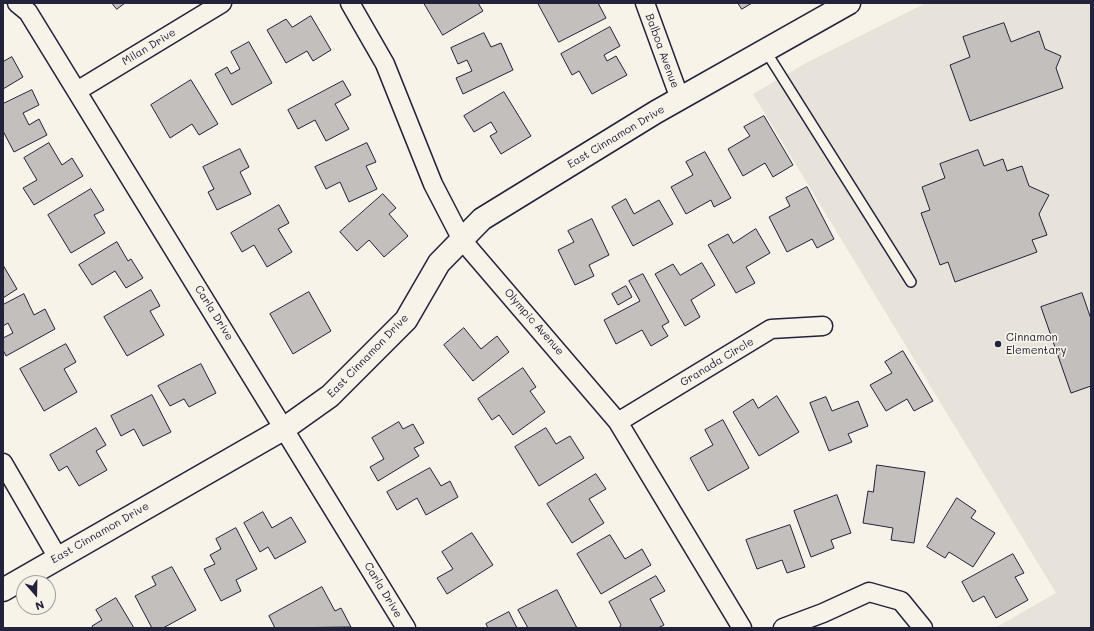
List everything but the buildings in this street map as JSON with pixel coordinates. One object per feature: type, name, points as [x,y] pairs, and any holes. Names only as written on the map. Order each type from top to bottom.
[{"type":"street","name":"Carla Drive","points":[[17,3],[28,12],[77,90],[406,628]]},
{"type":"street","name":"Milan Drive","points":[[77,90],[222,3]]},
{"type":"street","name":"Olympic Avenue","points":[[350,3],[385,64],[404,108],[433,184],[462,240],[618,422],[742,628]]},
{"type":"street","name":"Balboa Avenue","points":[[645,3],[680,99]]},
{"type":"street","name":"East Cinnamon Drive","points":[[3,590],[285,428],[330,396],[406,320],[439,263],[482,219],[680,99],[849,3]]},
{"type":"street","name":"Granada Circle","points":[[618,422],[771,329],[823,326]]},
{"type":"street","points":[[3,463],[58,558]]},
{"type":"street","points":[[783,628],[823,613],[870,592],[901,601],[923,628]]},
{"type":"lane","points":[[765,50],[911,282]]},
{"type":"shaded area","name":"Cinnamon Elementary","points":[[926,3],[1091,3],[1091,628],[995,628],[1056,593],[753,94],[806,63]]},
{"type":"place","name":"Cinnamon Elementary","points":[[998,344]]}]
